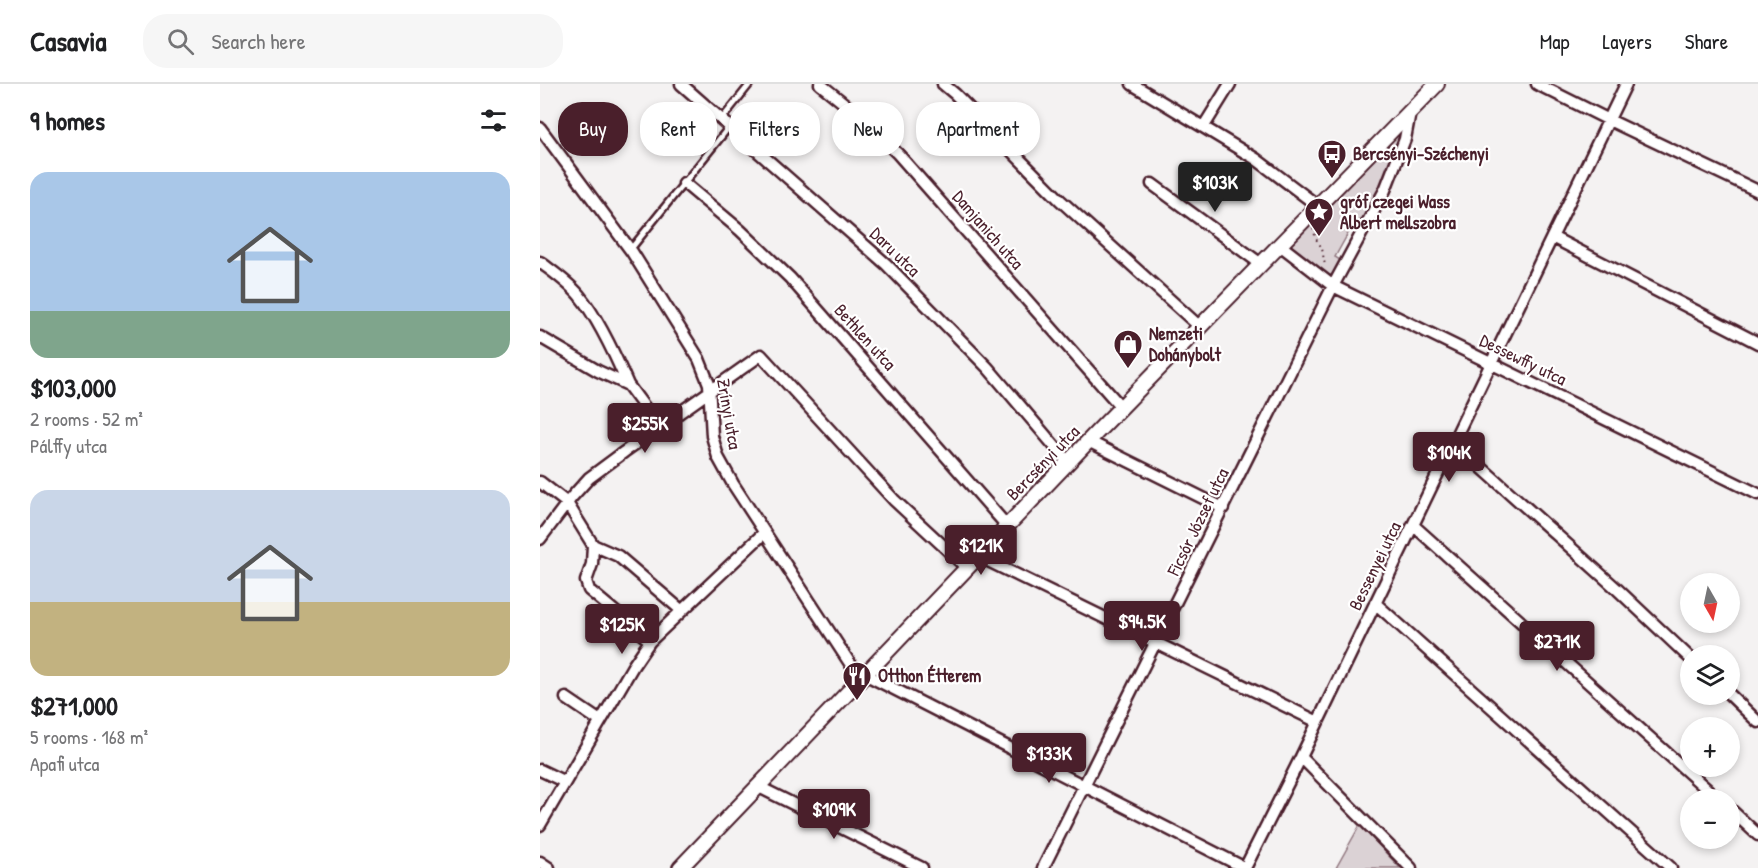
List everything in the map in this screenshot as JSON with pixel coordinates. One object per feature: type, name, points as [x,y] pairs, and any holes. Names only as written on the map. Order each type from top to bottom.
[{"type":"street","name":"Daru utca","points":[[681,84],[886,264],[988,368],[1068,462]]},
{"type":"street","name":"Damjanich utca","points":[[820,84],[856,113],[898,154],[1121,407]]},
{"type":"street","points":[[943,84],[1060,200],[1200,327]]},
{"type":"street","points":[[1132,84],[1147,87],[1257,159],[1318,206]]},
{"type":"street","points":[[1204,126],[1230,84]]},
{"type":"street","name":"Bercsényi utca","points":[[680,868],[1088,441],[1437,84]]},
{"type":"street","points":[[1537,84],[1758,190]]},
{"type":"street","name":"Bessenyei utca","points":[[1245,868],[1301,757],[1626,84]]},
{"type":"street","points":[[1335,281],[1385,190],[1406,139],[1410,112]]},
{"type":"street","name":"Zrínyi utca","points":[[540,128],[630,250],[699,359],[709,384],[712,436],[718,457],[733,484],[853,668],[1245,868]]},
{"type":"street","name":"Bethlen utca","points":[[684,183],[740,230],[790,278],[1007,526]]},
{"type":"street","points":[[1152,184],[1261,264]]},
{"type":"street","points":[[1552,237],[1758,343]]},
{"type":"street","name":"Dessewffy utca","points":[[1280,245],[1335,281],[1491,363],[1758,494]]},
{"type":"street","points":[[540,262],[578,293],[615,355],[628,385],[659,427]]},
{"type":"street","name":"Ficsór József utca","points":[[1042,868],[1335,281]]},
{"type":"street","points":[[540,337],[598,371],[628,385]]},
{"type":"street","points":[[540,538],[589,478],[761,355],[894,500],[967,568]]},
{"type":"street","points":[[1088,441],[1223,508]]},
{"type":"street","points":[[1453,442],[1680,649]]},
{"type":"street","points":[[540,482],[567,503],[593,545],[618,556],[681,610]]},
{"type":"street","points":[[1413,525],[1707,789]]},
{"type":"street","points":[[540,825],[600,721],[650,641],[764,532]]},
{"type":"street","points":[[593,545],[592,564],[586,581],[589,590],[650,641]]},
{"type":"street","points":[[978,556],[1318,722]]},
{"type":"street","points":[[1375,603],[1671,868]]},
{"type":"street","points":[[566,698],[600,721]]},
{"type":"street","points":[[1740,705],[1758,722]]},
{"type":"street","points":[[1301,757],[1411,868]]},
{"type":"street","points":[[540,770],[565,782]]},
{"type":"street","points":[[759,787],[922,868]]},
{"type":"street","points":[[1740,818],[1758,835]]},
{"type":"street","points":[[540,862],[549,868]]},
{"type":"lane","points":[[630,250],[684,183],[750,84]]},
{"type":"path","points":[[1305,220],[1315,231],[1316,239],[1323,248],[1325,265],[1335,281]]},
{"type":"shaded area","points":[[1410,112],[1365,226],[1355,221],[1335,257],[1345,263],[1333,285],[1281,245]]},
{"type":"shaded area","points":[[1360,825],[1400,868],[1336,868]]},
{"type":"place","name":"Bercsényi-Széchenyi","points":[[1332,180]]},
{"type":"place","name":"gróf czegei Wass Albert mellszobra","points":[[1319,238]]},
{"type":"place","name":"Nemzeti Dohánybolt","points":[[1128,370]]},
{"type":"place","name":"Otthon Étterem","points":[[857,702]]}]
